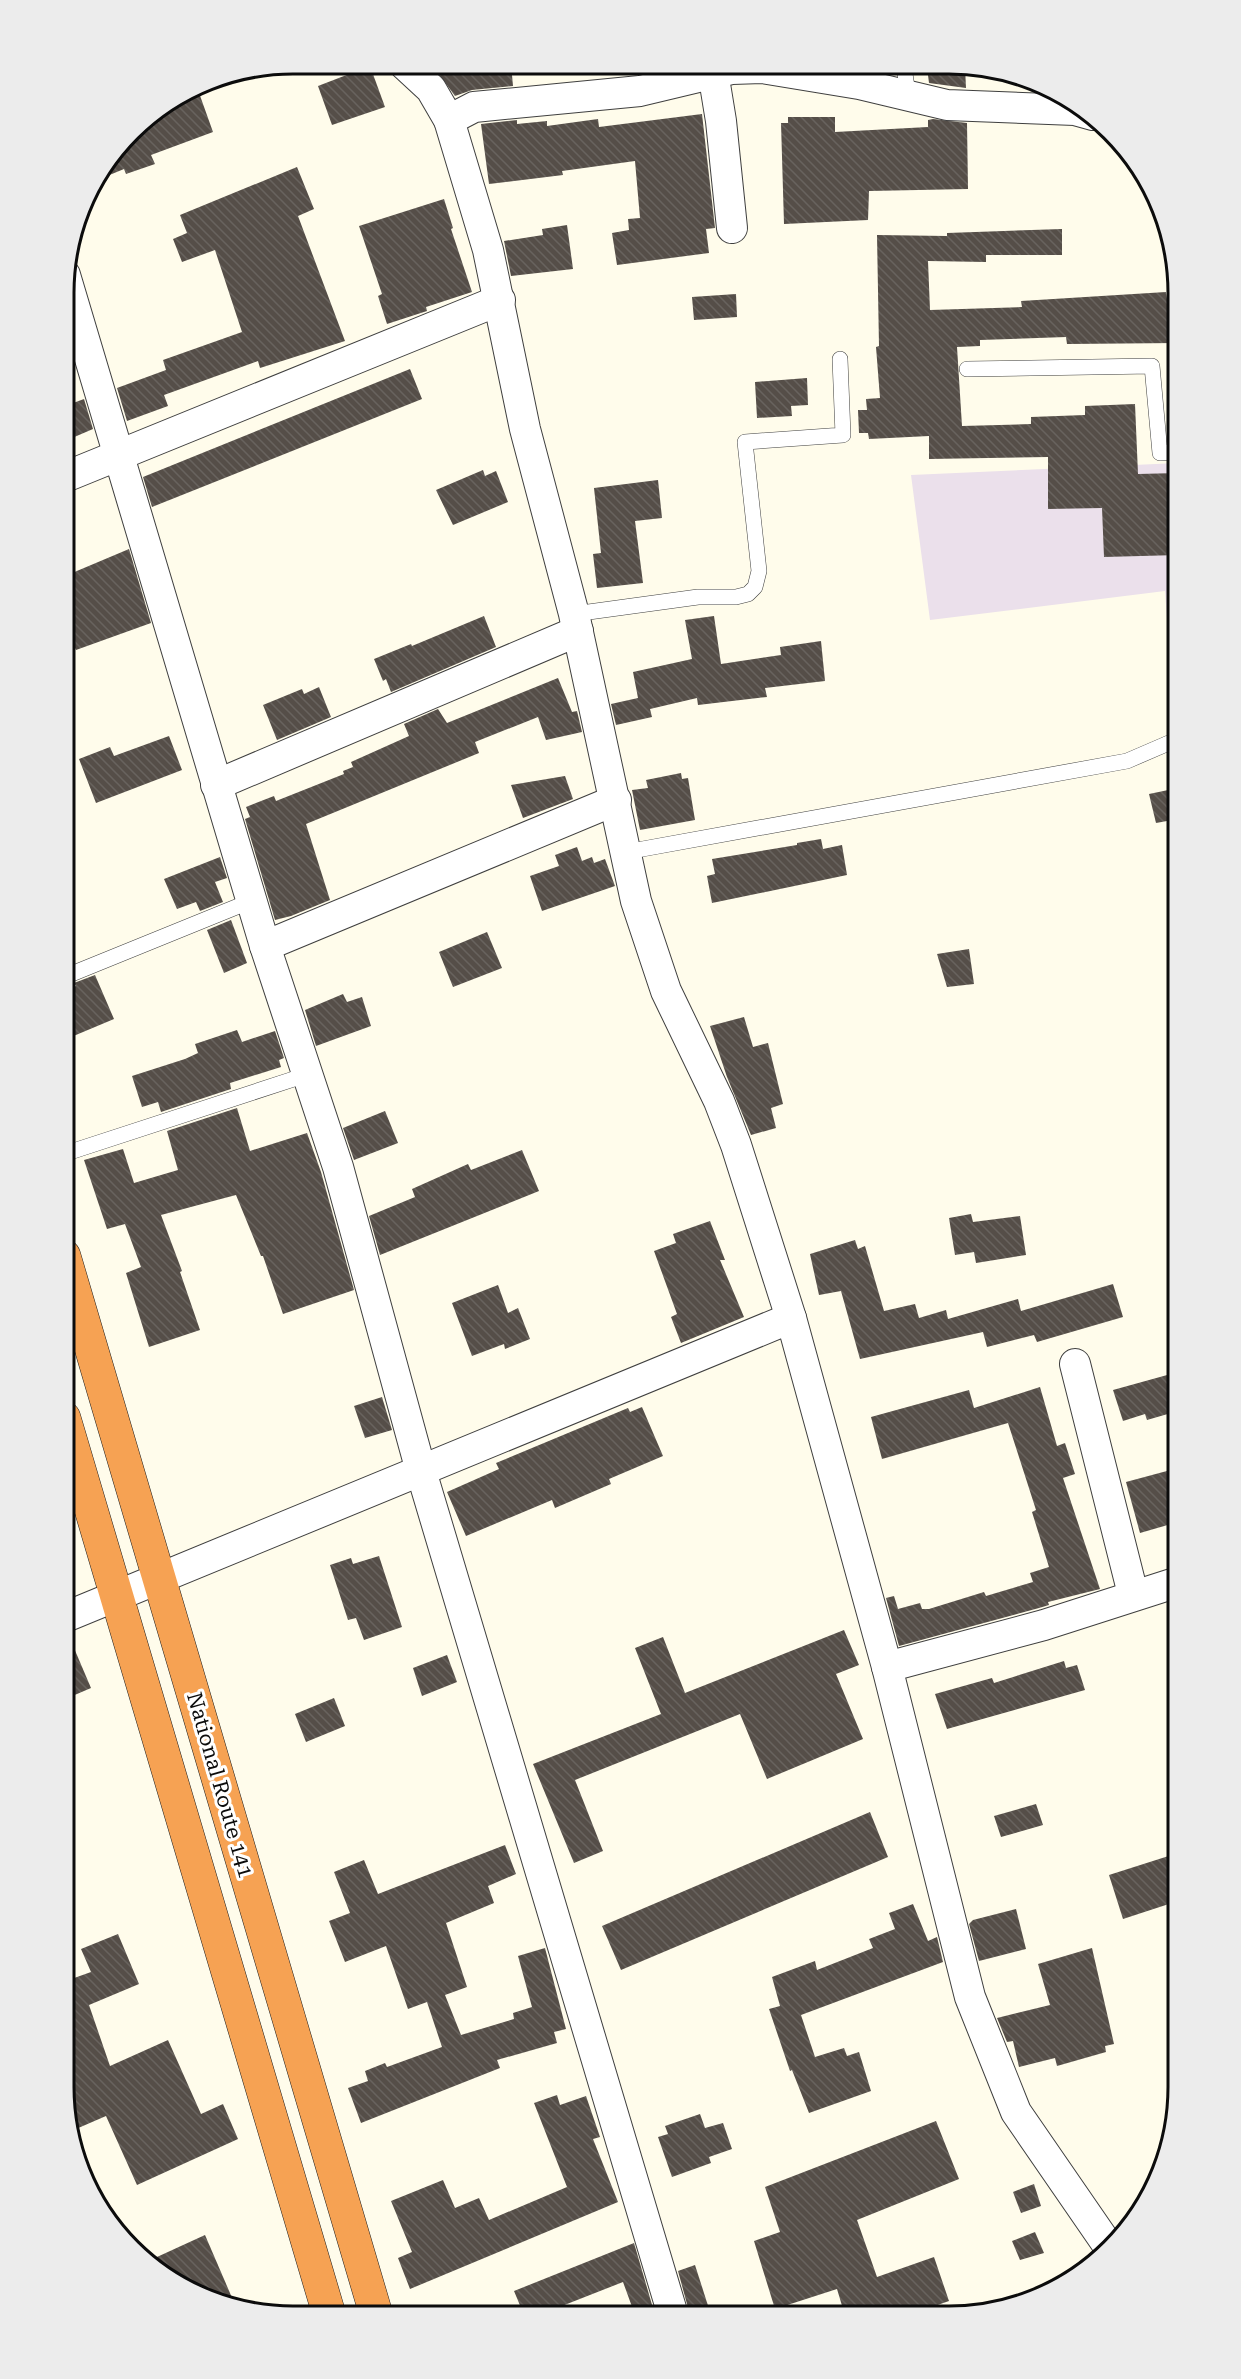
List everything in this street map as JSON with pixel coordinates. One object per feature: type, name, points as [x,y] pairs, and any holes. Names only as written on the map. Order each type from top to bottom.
[{"type":"highway","name":"National Route 141","points":[[74,1290],[374,2306]]},
{"type":"highway","points":[[74,1452],[327,2306]]},
{"type":"street","points":[[419,74],[431,88],[449,120],[488,250],[525,429],[577,623],[636,901],[666,991],[719,1101],[736,1145],[791,1318],[886,1667],[970,1997],[1016,2112],[1104,2240]]},
{"type":"street","points":[[449,120],[474,107],[640,91],[696,74]]},
{"type":"street","points":[[713,74],[721,121],[732,228]]},
{"type":"street","points":[[828,74],[906,81],[947,105],[1068,109]]},
{"type":"street","points":[[74,473],[500,300]]},
{"type":"street","points":[[74,306],[251,901],[306,1075],[338,1167],[421,1471],[670,2306]]},
{"type":"street","points":[[216,785],[577,623]]},
{"type":"street","points":[[265,946],[616,800]]},
{"type":"street","points":[[74,1614],[791,1318]]},
{"type":"street","points":[[1075,1364],[1133,1594]]},
{"type":"street","points":[[886,1667],[1044,1625],[1133,1594],[1168,1585]]},
{"type":"lane","points":[[577,623],[698,597],[736,597],[748,594],[755,587],[759,571],[745,442],[843,435],[840,359]]},
{"type":"lane","points":[[967,369],[1152,366],[1160,453],[1168,453]]},
{"type":"lane","points":[[626,852],[1127,761],[1168,743]]},
{"type":"lane","points":[[74,973],[251,901]]},
{"type":"lane","points":[[74,1151],[306,1075]]},
{"type":"shaded area","points":[[1168,463],[1168,632],[1165,591],[930,620],[911,475]]},
{"type":"building","points":[[349,74],[373,74],[385,107],[332,125],[318,86]]},
{"type":"building","points":[[439,74],[512,74],[513,86],[472,90],[455,96]]},
{"type":"building","points":[[928,74],[965,74],[966,88],[929,83]]},
{"type":"building","points":[[200,94],[213,132],[151,155],[155,164],[126,174],[124,169],[107,176],[128,148],[148,128],[171,110]]},
{"type":"building","points":[[702,114],[715,228],[706,229],[709,253],[617,265],[612,233],[629,230],[628,219],[640,218],[635,161],[562,171],[563,175],[489,184],[481,124],[517,120],[517,124],[547,121],[547,126],[598,119],[599,127]]},
{"type":"building","points":[[788,117],[835,117],[835,132],[928,127],[928,120],[933,119],[967,123],[968,189],[869,191],[868,220],[784,224],[781,123],[788,123]]},
{"type":"building","points":[[297,167],[314,209],[298,216],[345,341],[260,368],[258,361],[164,395],[168,406],[127,421],[117,388],[166,370],[163,360],[242,332],[215,250],[182,262],[173,239],[187,233],[180,215]]},
{"type":"building","points":[[444,199],[453,228],[451,229],[472,292],[426,307],[427,311],[387,324],[378,296],[382,294],[359,226]]},
{"type":"building","points":[[567,225],[573,269],[511,276],[504,241],[543,235],[542,229]]},
{"type":"building","points":[[1062,229],[1062,255],[986,255],[986,262],[928,261],[930,310],[1022,307],[1021,301],[1166,292],[1168,343],[1067,344],[1066,337],[980,340],[980,346],[957,347],[962,426],[1031,424],[1031,417],[1085,415],[1085,406],[1135,404],[1138,474],[1168,473],[1168,555],[1104,557],[1102,508],[1048,509],[1048,457],[929,459],[929,436],[869,439],[868,433],[859,433],[858,410],[867,410],[866,399],[880,398],[876,347],[879,346],[877,235],[947,236],[947,233]]},
{"type":"building","points":[[736,294],[737,317],[694,320],[692,297]]},
{"type":"building","points":[[410,369],[422,399],[152,507],[143,477]]},
{"type":"building","points":[[807,378],[808,405],[791,406],[792,416],[757,418],[755,382]]},
{"type":"building","points":[[84,399],[93,429],[74,437],[74,403]]},
{"type":"building","points":[[483,470],[485,476],[496,471],[508,502],[453,525],[436,490]]},
{"type":"building","points":[[658,480],[662,518],[635,521],[643,583],[597,588],[593,554],[601,553],[594,488]]},
{"type":"building","points":[[129,549],[151,623],[76,650],[74,648],[74,572]]},
{"type":"building","points":[[484,616],[496,647],[391,692],[386,679],[383,681],[374,659]]},
{"type":"building","points":[[714,616],[721,664],[781,655],[780,647],[821,641],[825,681],[765,688],[767,697],[698,705],[697,698],[650,709],[652,717],[616,725],[611,704],[638,698],[633,672],[692,659],[685,620]]},
{"type":"building","points":[[558,678],[572,712],[577,711],[582,732],[546,740],[538,717],[475,742],[479,753],[306,824],[330,900],[275,920],[245,819],[250,817],[246,807],[274,796],[276,801],[344,774],[343,771],[353,767],[351,762],[409,736],[404,724],[438,709],[447,723]]},
{"type":"building","points":[[319,687],[331,717],[277,740],[263,705],[302,689],[304,694]]},
{"type":"building","points":[[169,736],[182,770],[96,803],[79,759],[110,747],[114,756]]},
{"type":"building","points":[[681,773],[682,779],[688,778],[695,820],[640,830],[632,790],[648,788],[646,780]]},
{"type":"building","points":[[565,776],[573,799],[523,818],[511,785]]},
{"type":"building","points":[[1168,790],[1168,821],[1156,823],[1149,794]]},
{"type":"building","points":[[821,839],[823,849],[842,845],[847,875],[712,903],[707,876],[715,874],[712,859]]},
{"type":"building","points":[[577,847],[582,861],[592,857],[594,863],[605,859],[615,886],[542,911],[530,876],[559,866],[555,855]]},
{"type":"building","points":[[220,857],[227,878],[215,882],[223,902],[200,911],[196,902],[177,909],[164,879]]},
{"type":"building","points":[[231,920],[247,963],[224,973],[207,930]]},
{"type":"building","points":[[487,932],[502,968],[453,987],[439,952]]},
{"type":"building","points":[[969,949],[974,984],[947,987],[937,954]]},
{"type":"building","points":[[95,975],[114,1019],[74,1036],[74,987],[76,986],[74,983]]},
{"type":"building","points":[[343,994],[347,1002],[362,997],[371,1026],[316,1046],[305,1010]]},
{"type":"building","points":[[744,1017],[753,1047],[768,1043],[783,1104],[771,1108],[776,1128],[751,1135],[727,1077],[710,1026]]},
{"type":"building","points":[[237,1030],[242,1042],[275,1031],[284,1058],[279,1060],[281,1067],[230,1083],[231,1089],[161,1112],[158,1102],[142,1107],[132,1076],[185,1059],[198,1053],[195,1044]]},
{"type":"building","points":[[237,1108],[250,1151],[307,1133],[321,1172],[354,1290],[283,1314],[263,1256],[261,1256],[236,1195],[161,1215],[182,1271],[180,1272],[200,1330],[149,1347],[126,1273],[141,1267],[125,1224],[107,1229],[84,1160],[123,1149],[134,1183],[178,1170],[167,1131]]},
{"type":"building","points":[[385,1111],[398,1143],[354,1160],[343,1128]]},
{"type":"building","points":[[522,1150],[539,1191],[380,1255],[369,1216],[415,1197],[412,1189],[468,1164],[471,1170]]},
{"type":"building","points":[[971,1214],[973,1222],[1020,1216],[1026,1255],[976,1263],[974,1252],[955,1255],[949,1218]]},
{"type":"building","points":[[710,1221],[725,1260],[720,1260],[744,1317],[681,1343],[671,1317],[677,1314],[654,1251],[676,1243],[673,1234]]},
{"type":"building","points":[[855,1240],[858,1249],[865,1246],[884,1311],[915,1304],[919,1318],[946,1310],[948,1319],[1018,1299],[1021,1311],[1113,1284],[1123,1317],[1037,1342],[1034,1335],[987,1347],[983,1332],[860,1359],[841,1291],[819,1295],[810,1254]]},
{"type":"building","points":[[498,1285],[508,1313],[518,1308],[530,1339],[505,1349],[504,1344],[472,1356],[452,1303]]},
{"type":"building","points":[[1168,1375],[1168,1414],[1147,1420],[1145,1414],[1123,1421],[1113,1390]]},
{"type":"building","points":[[1040,1387],[1057,1446],[1065,1443],[1075,1474],[1063,1478],[1100,1589],[899,1646],[886,1598],[894,1596],[898,1609],[920,1603],[922,1609],[929,1609],[984,1592],[986,1596],[1033,1582],[1030,1573],[1049,1567],[1032,1512],[1036,1510],[1008,1423],[882,1459],[871,1417],[969,1390],[974,1408]]},
{"type":"building","points":[[382,1397],[392,1430],[365,1438],[354,1406]]},
{"type":"building","points":[[642,1407],[663,1456],[609,1479],[611,1484],[555,1508],[552,1500],[466,1536],[447,1492],[499,1469],[496,1463],[628,1408],[630,1412]]},
{"type":"building","points":[[1168,1471],[1168,1525],[1140,1533],[1126,1482]]},
{"type":"building","points":[[379,1556],[402,1627],[364,1640],[356,1618],[348,1620],[330,1565],[351,1558],[353,1564]]},
{"type":"building","points":[[844,1630],[859,1665],[836,1674],[863,1739],[767,1779],[740,1714],[575,1780],[603,1851],[574,1863],[533,1764],[661,1714],[635,1648],[663,1637],[685,1693]]},
{"type":"building","points":[[74,1648],[91,1688],[74,1695]]},
{"type":"building","points":[[447,1655],[457,1682],[422,1696],[413,1668]]},
{"type":"building","points":[[1064,1661],[1066,1668],[1077,1665],[1085,1690],[947,1729],[935,1694],[992,1678],[994,1683]]},
{"type":"building","points":[[334,1698],[345,1726],[306,1742],[295,1714]]},
{"type":"building","points":[[1036,1804],[1043,1825],[1001,1837],[994,1816]]},
{"type":"building","points":[[870,1812],[888,1857],[621,1970],[602,1926]]},
{"type":"building","points":[[505,1845],[516,1874],[488,1886],[494,1903],[446,1923],[467,1987],[445,1995],[461,2035],[514,2019],[513,2013],[532,2007],[518,1956],[545,1948],[566,2029],[554,2032],[557,2043],[497,2060],[500,2068],[361,2123],[348,2088],[368,2081],[365,2071],[385,2063],[387,2067],[442,2047],[427,2002],[408,2009],[386,1946],[345,1962],[329,1921],[350,1913],[334,1872],[364,1860],[378,1894]]},
{"type":"building","points":[[1168,1856],[1168,1904],[1123,1919],[1109,1875]]},
{"type":"building","points":[[913,1904],[928,1941],[937,1937],[943,1962],[801,2015],[815,2057],[844,2048],[847,2056],[859,2052],[871,2091],[809,2113],[792,2070],[790,2071],[769,2009],[780,2006],[772,1977],[815,1961],[817,1970],[873,1948],[869,1939],[895,1929],[889,1913]]},
{"type":"building","points":[[1016,1909],[1026,1949],[979,1961],[969,1924],[973,1920]]},
{"type":"building","points":[[118,1934],[139,1984],[89,2005],[110,2066],[168,2040],[201,2114],[223,2104],[238,2139],[137,2185],[106,2116],[78,2128],[74,2101],[74,1978],[91,1972],[81,1949]]},
{"type":"building","points":[[1092,1948],[1114,2044],[1105,2046],[1106,2052],[1057,2066],[1055,2058],[1019,2067],[1013,2041],[1007,2042],[997,2018],[1050,2005],[1038,1964]]},
{"type":"building","points":[[557,2095],[560,2105],[586,2096],[600,2137],[593,2139],[618,2202],[410,2289],[398,2258],[412,2252],[391,2201],[443,2180],[455,2208],[479,2198],[489,2220],[567,2187],[534,2103]]},
{"type":"building","points":[[700,2114],[705,2128],[723,2123],[732,2149],[709,2157],[711,2163],[672,2177],[658,2137],[668,2134],[665,2126]]},
{"type":"building","points":[[936,2121],[959,2179],[857,2220],[877,2277],[934,2257],[949,2301],[935,2306],[842,2306],[837,2289],[784,2306],[774,2306],[754,2241],[780,2232],[765,2187]]},
{"type":"building","points":[[1034,2184],[1041,2206],[1021,2213],[1013,2192]]},
{"type":"building","points":[[1035,2232],[1044,2253],[1020,2260],[1012,2241]]},
{"type":"building","points":[[205,2235],[232,2297],[196,2283],[156,2257]]},
{"type":"building","points":[[634,2243],[652,2306],[632,2306],[623,2282],[562,2306],[520,2306],[514,2291]]},
{"type":"building","points":[[695,2265],[708,2306],[688,2306],[678,2271]]}]
